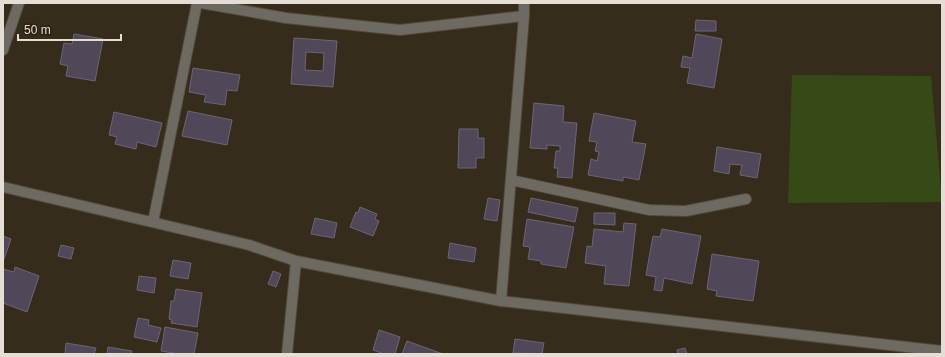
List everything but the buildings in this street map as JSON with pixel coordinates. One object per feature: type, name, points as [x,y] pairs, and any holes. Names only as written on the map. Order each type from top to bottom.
[{"type":"street","points":[[3,50],[19,3]]},
{"type":"street","points":[[153,222],[197,3]]},
{"type":"street","points":[[201,3],[286,18],[400,30],[524,16]]},
{"type":"street","points":[[501,301],[524,3]]},
{"type":"street","points":[[511,180],[649,210],[686,211],[746,198]]},
{"type":"street","points":[[3,187],[249,245],[296,261],[501,301],[942,351]]},
{"type":"street","points":[[287,354],[296,261]]},
{"type":"green space","points":[[792,75],[931,76],[942,202],[788,203]]}]
